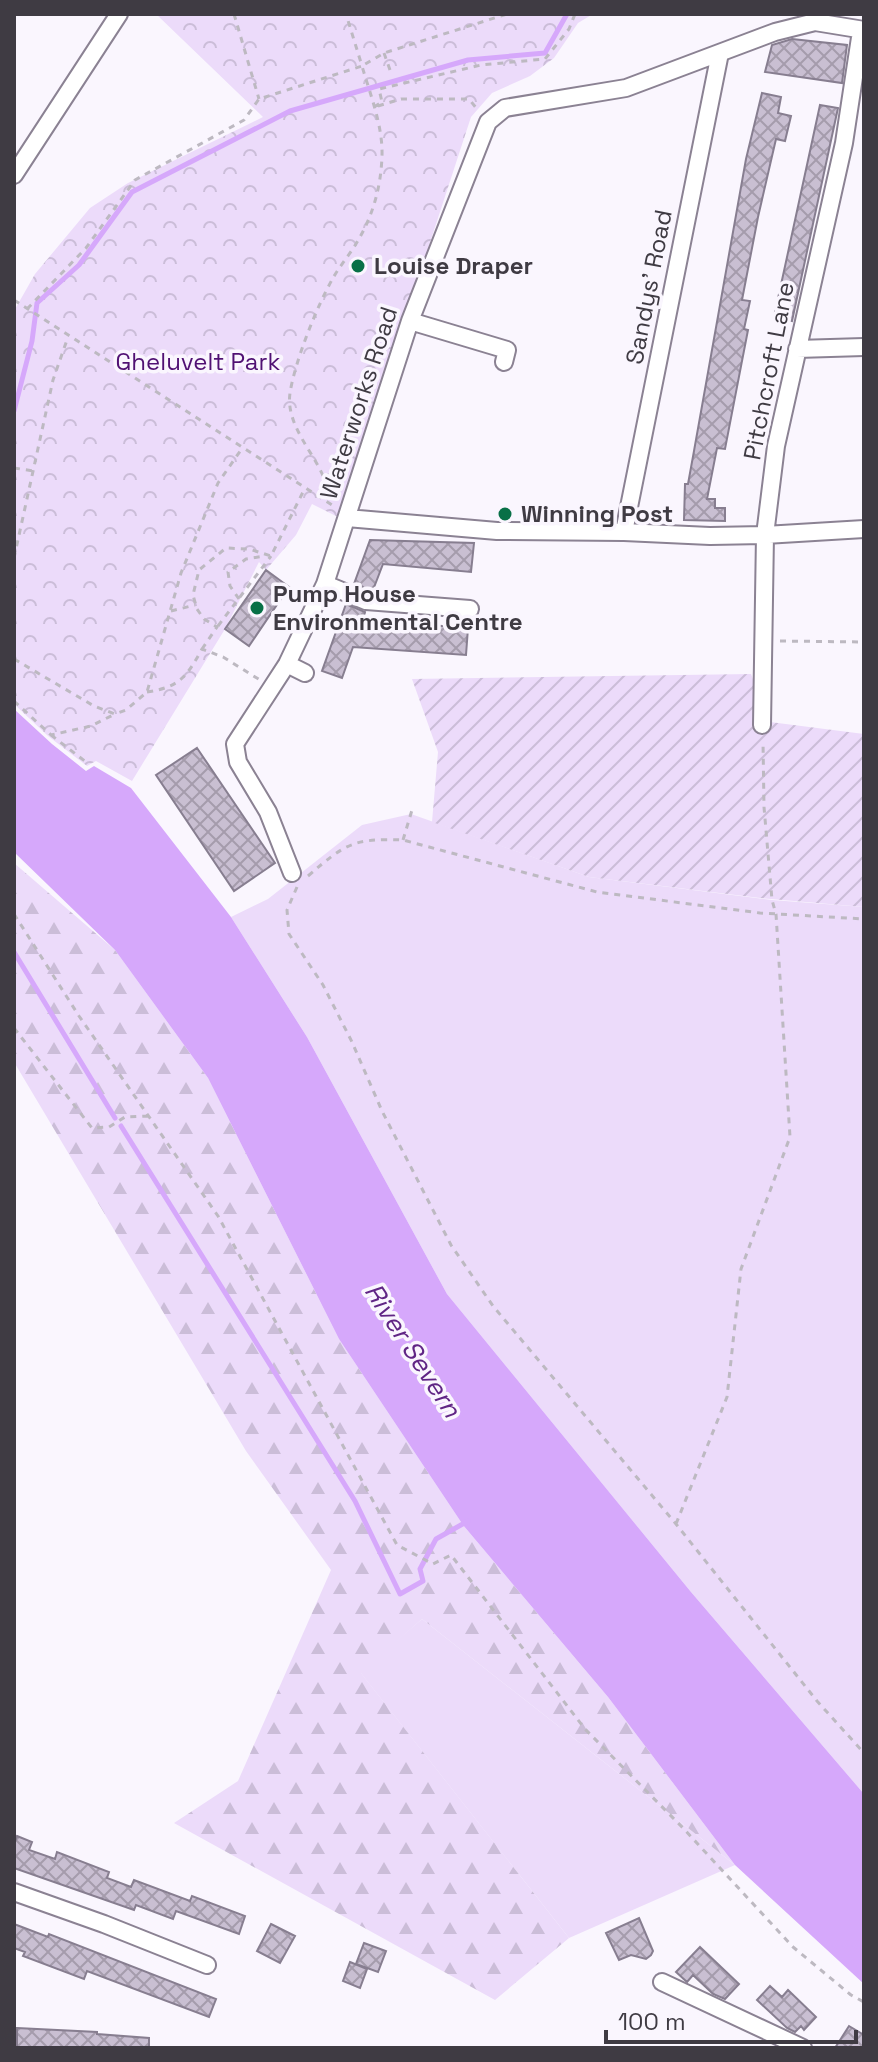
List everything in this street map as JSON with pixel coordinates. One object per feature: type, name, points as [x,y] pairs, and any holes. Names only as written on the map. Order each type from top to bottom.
[{"type":"street","points":[[14,175],[119,14]]},
{"type":"street","points":[[488,122],[505,108],[626,88],[815,18],[862,31]]},
{"type":"street","name":"Pitchcroft Lane","points":[[762,725],[765,535],[776,446],[844,143],[862,31]]},
{"type":"street","name":"Sandys' Road","points":[[624,532],[720,53]]},
{"type":"street","name":"Waterworks Road","points":[[292,873],[268,812],[238,762],[235,744],[287,664],[325,584],[410,321],[488,122]]},
{"type":"street","points":[[410,321],[507,350],[504,362]]},
{"type":"street","points":[[797,349],[864,347]]},
{"type":"street","points":[[347,518],[497,531],[765,535],[864,529]]},
{"type":"street","points":[[325,584],[366,601],[470,609]]},
{"type":"street","points":[[287,664],[305,673]]},
{"type":"street","points":[[14,1892],[207,1965]]},
{"type":"street","points":[[662,1982],[803,2048]]},
{"type":"path","points":[[234,14],[259,99]]},
{"type":"path","points":[[326,499],[328,491],[322,472],[304,447],[291,417],[289,394],[314,318],[333,278],[374,210],[383,152],[374,107],[346,14]]},
{"type":"path","points":[[27,309],[86,248],[135,180],[244,120],[259,99],[362,66],[384,53],[507,14]]},
{"type":"path","points":[[374,107],[382,102],[379,89],[481,65],[545,59],[569,29],[575,14]]},
{"type":"path","points":[[384,53],[390,70]]},
{"type":"path","points":[[374,107],[401,99],[469,99],[488,122]]},
{"type":"path","points":[[14,300],[326,499],[347,518]]},
{"type":"path","points":[[14,558],[53,380],[69,335]]},
{"type":"path","points":[[147,692],[181,573],[218,483],[243,447]]},
{"type":"path","points":[[14,468],[34,471]]},
{"type":"path","points":[[51,735],[91,726],[126,710],[147,692],[172,688],[190,672],[202,649],[269,556],[305,487]]},
{"type":"path","points":[[217,627],[204,619],[196,605],[193,595],[199,570],[226,548],[249,549],[269,556]]},
{"type":"path","points":[[239,599],[230,586],[228,572],[246,559],[269,556]]},
{"type":"path","points":[[171,611],[196,605]]},
{"type":"path","points":[[14,609],[14,647]]},
{"type":"path","points":[[764,641],[864,642]]},
{"type":"path","points":[[202,649],[223,657],[273,688]]},
{"type":"path","points":[[14,659],[94,706],[115,714]]},
{"type":"path","points":[[14,701],[86,762]]},
{"type":"path","points":[[676,1524],[727,1397],[741,1269],[790,1137],[776,914],[772,900],[764,807],[762,725]]},
{"type":"path","points":[[403,840],[412,810]]},
{"type":"path","points":[[864,919],[776,914],[597,892],[403,840],[370,839],[341,847],[298,885],[287,910],[289,934],[323,985],[382,1111],[451,1245],[493,1306],[676,1524],[817,1701],[864,1753]]},
{"type":"path","points":[[14,914],[79,1016],[218,1216],[397,1545],[433,1564],[451,1555],[585,1729],[683,1828],[793,1947],[851,1995],[864,2002]]},
{"type":"path","points":[[14,1028],[92,1128],[109,1127],[125,1117],[150,1116]]},
{"type":"green space","name":"Gheluvelt Park","points":[[156,14],[593,14],[578,23],[554,58],[530,76],[492,93],[471,117],[340,518],[312,504],[296,535],[266,570],[259,562],[225,629],[132,781],[96,761],[87,766],[14,704],[14,311],[35,274],[90,208],[128,183],[263,117]]},
{"type":"green space","points":[[751,674],[770,722],[864,734],[864,907],[589,877],[432,822],[438,752],[412,679]]},
{"type":"green space","points":[[411,814],[589,877],[772,900],[864,907],[864,1794],[691,1592],[447,1294],[307,1037],[231,917],[268,899],[362,825]]},
{"type":"green space","points":[[14,863],[115,950],[208,1078],[339,1339],[463,1525],[608,1697],[735,1865],[422,1619],[361,1673],[569,1938],[495,2000],[174,1823],[238,1781],[331,1570],[246,1451],[14,1062]]},
{"type":"green space","points":[[422,1619],[735,1865],[569,1938],[360,1672]]},
{"type":"water","name":"River Severn","points":[[14,709],[86,771],[94,766],[131,788],[231,917],[307,1037],[447,1294],[691,1592],[864,1794],[864,1984],[735,1865],[608,1697],[463,1525],[339,1339],[208,1078],[115,950],[14,852]]},
{"type":"building","points":[[792,39],[847,45],[842,83],[765,72],[772,45]]},
{"type":"building","points":[[762,93],[781,97],[778,113],[791,116],[785,141],[776,139],[758,217],[742,300],[750,301],[744,329],[748,330],[725,449],[717,448],[707,499],[715,499],[715,508],[725,508],[725,521],[684,520],[685,484],[688,484],[746,159]]},
{"type":"building","points":[[820,105],[838,108],[792,321],[774,317]]},
{"type":"building","points":[[370,540],[474,543],[471,572],[383,564],[373,590],[369,590],[354,584]]},
{"type":"building","name":"Pump House Environmental Centre","points":[[266,570],[289,587],[249,646],[225,629]]},
{"type":"building","points":[[346,604],[365,612],[363,620],[468,628],[466,655],[353,647],[342,678],[322,671]]},
{"type":"building","points":[[197,748],[275,863],[234,891],[156,775]]},
{"type":"building","points":[[17,1836],[32,1842],[29,1850],[55,1859],[57,1852],[109,1872],[107,1878],[131,1887],[134,1880],[190,1901],[192,1896],[245,1916],[239,1934],[176,1911],[173,1919],[136,1905],[134,1910],[14,1868]]},
{"type":"building","points":[[639,1918],[653,1951],[646,1959],[631,1955],[619,1960],[606,1933]]},
{"type":"building","points":[[14,1924],[48,1937],[49,1934],[216,1999],[209,2017],[87,1971],[84,1979],[23,1956],[25,1952],[14,1948]]},
{"type":"building","points":[[271,1924],[295,1936],[280,1963],[257,1951]]},
{"type":"building","points":[[364,1943],[386,1951],[378,1972],[356,1964]]},
{"type":"building","points":[[700,1947],[739,1984],[725,1999],[713,1994],[693,1975],[687,1982],[676,1972]]},
{"type":"building","points":[[350,1962],[367,1969],[360,1988],[343,1981]]},
{"type":"building","points":[[770,1986],[782,1997],[788,1990],[816,2017],[804,2030],[801,2026],[795,2032],[787,2028],[757,2000]]},
{"type":"building","points":[[849,2026],[864,2035],[864,2048],[835,2048]]},
{"type":"building","points":[[17,2028],[149,2038],[149,2048],[17,2048]]},
{"type":"waterway","points":[[14,411],[32,341],[37,303],[79,265],[132,192],[290,111],[468,60],[545,53],[567,14]]},
{"type":"waterway","points":[[14,952],[115,1118]]},
{"type":"waterway","points":[[121,1126],[355,1501],[400,1594],[423,1581],[420,1569],[436,1539],[468,1521]]},
{"type":"place","name":"Louise Draper","points":[[358,266]]},
{"type":"place","name":"Winning Post","points":[[505,514]]},
{"type":"place","name":"Pump House Environmental Centre","points":[[257,608]]}]
